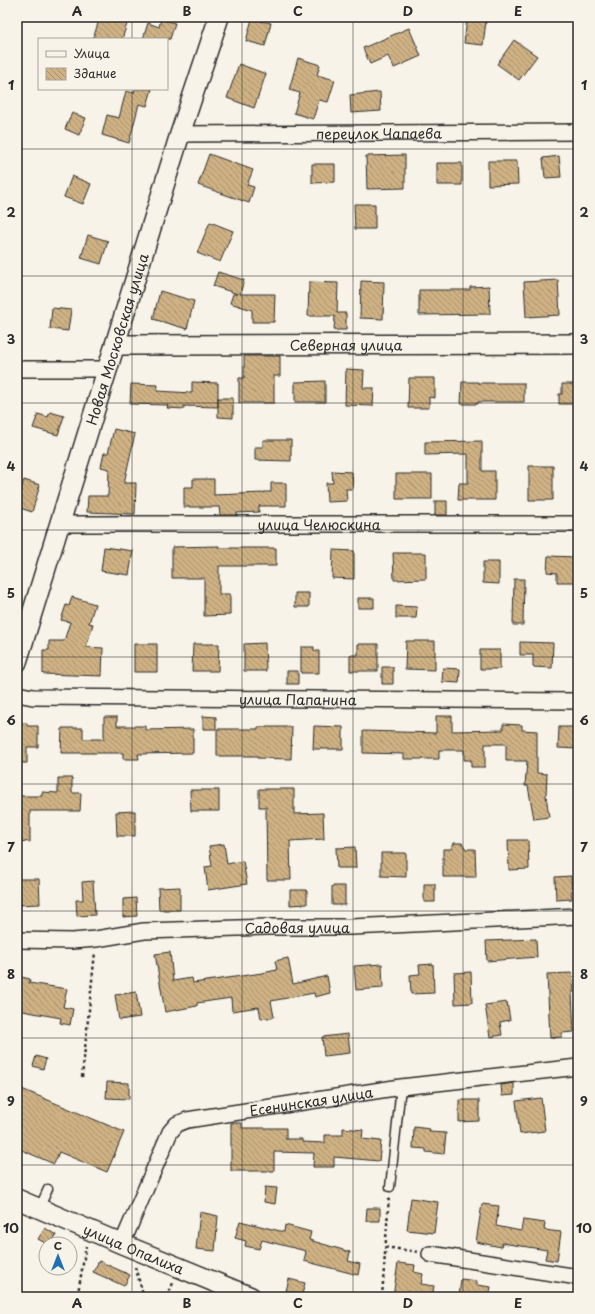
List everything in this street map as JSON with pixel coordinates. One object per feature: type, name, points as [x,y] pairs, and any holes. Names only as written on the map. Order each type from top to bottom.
[{"type":"street","name":"Новая Московская улица","points":[[17,662],[180,134],[219,17]]},
{"type":"street","name":"переулок Чапаева","points":[[180,134],[578,132]]},
{"type":"street","name":"Северная улица","points":[[115,345],[578,344]]},
{"type":"street","points":[[17,369],[107,368]]},
{"type":"street","name":"улица Челюскина","points":[[60,524],[578,524]]},
{"type":"street","name":"улица Папанина","points":[[17,694],[33,697],[578,701]]},
{"type":"street","name":"Садовая улица","points":[[17,940],[72,941],[144,932],[267,927],[352,927],[578,916]]},
{"type":"street","name":"Есенинская улица","points":[[122,1244],[170,1132],[177,1124],[187,1120],[267,1109],[401,1087],[578,1067]]},
{"type":"street","name":"улица Опалиха","points":[[17,1199],[251,1297]]},
{"type":"street","points":[[430,1254],[578,1277]]},
{"type":"lane","points":[[390,1187],[401,1087]]},
{"type":"lane","points":[[39,1209],[48,1189]]},
{"type":"path","points":[[82,1077],[96,939]]},
{"type":"path","points":[[382,1297],[390,1187]]},
{"type":"path","points":[[85,1297],[78,1293],[86,1242]]},
{"type":"path","points":[[385,1247],[430,1254]]},
{"type":"path","points":[[134,1262],[144,1297]]},
{"type":"path","points":[[168,1297],[174,1283]]},
{"type":"building","points":[[100,17],[118,17],[128,21],[122,38],[93,38]]},
{"type":"building","points":[[161,19],[175,23],[170,39],[143,38],[148,23],[159,27]]},
{"type":"building","points":[[252,19],[271,23],[265,46],[246,41]]},
{"type":"building","points":[[467,19],[486,21],[483,45],[464,43]]},
{"type":"building","points":[[409,28],[421,56],[394,68],[388,56],[370,64],[363,48]]},
{"type":"building","points":[[514,40],[537,56],[519,80],[497,64]]},
{"type":"building","points":[[298,58],[320,65],[317,75],[335,80],[328,102],[319,100],[313,119],[294,113],[300,93],[289,90]]},
{"type":"building","points":[[239,64],[266,74],[254,108],[227,98]]},
{"type":"building","points":[[135,90],[152,90],[147,106],[139,104],[129,143],[102,135],[107,115],[119,118],[126,91],[134,93]]},
{"type":"building","points":[[380,92],[381,111],[351,113],[350,95]]},
{"type":"building","points":[[72,113],[86,118],[79,135],[65,129]]},
{"type":"building","points":[[209,154],[253,170],[247,185],[254,187],[249,203],[198,185]]},
{"type":"building","points":[[405,155],[405,188],[367,189],[366,156]]},
{"type":"building","points":[[559,156],[561,177],[545,178],[543,158]]},
{"type":"building","points":[[488,161],[517,161],[518,184],[488,185]]},
{"type":"building","points":[[437,163],[462,163],[462,185],[437,185]]},
{"type":"building","points":[[312,164],[335,164],[335,182],[312,183]]},
{"type":"building","points":[[72,176],[91,184],[83,204],[64,197]]},
{"type":"building","points":[[354,204],[375,204],[375,229],[355,229]]},
{"type":"building","points":[[210,222],[233,231],[220,262],[197,253]]},
{"type":"building","points":[[88,235],[108,241],[101,264],[81,258]]},
{"type":"building","points":[[218,272],[244,280],[240,294],[275,294],[274,322],[252,322],[252,310],[230,303],[233,294],[238,294],[213,286]]},
{"type":"building","points":[[558,280],[560,315],[526,317],[524,282]]},
{"type":"building","points":[[361,281],[384,282],[383,319],[360,318]]},
{"type":"building","points":[[309,282],[338,283],[337,313],[346,313],[346,330],[334,330],[335,316],[308,316]]},
{"type":"building","points":[[489,286],[490,314],[419,315],[419,290],[470,290],[470,287]]},
{"type":"building","points":[[160,291],[194,301],[187,329],[153,319]]},
{"type":"building","points":[[52,308],[71,310],[68,331],[50,329]]},
{"type":"building","points":[[244,356],[280,356],[280,376],[274,376],[274,403],[239,403],[239,378],[244,378]]},
{"type":"building","points":[[346,369],[364,370],[363,388],[374,388],[373,406],[345,405]]},
{"type":"building","points":[[409,378],[435,378],[435,398],[429,397],[429,408],[408,408]]},
{"type":"building","points":[[325,381],[325,402],[295,402],[295,382]]},
{"type":"building","points":[[192,382],[218,383],[218,407],[184,406],[184,409],[167,408],[168,405],[130,404],[131,384],[158,385],[157,391],[192,393]]},
{"type":"building","points":[[462,382],[524,383],[524,402],[478,402],[478,404],[461,404]]},
{"type":"building","points":[[562,384],[578,384],[578,404],[559,404],[559,394],[562,394]]},
{"type":"building","points":[[218,398],[233,398],[233,418],[218,417]]},
{"type":"building","points":[[50,412],[64,416],[58,435],[33,428],[38,414],[48,417]]},
{"type":"building","points":[[114,429],[135,434],[124,483],[136,483],[135,514],[87,512],[88,496],[108,496],[109,469],[101,467],[104,453],[108,453]]},
{"type":"building","points":[[263,440],[291,440],[291,461],[255,460],[255,447],[263,447]]},
{"type":"building","points":[[482,441],[482,471],[495,471],[495,500],[458,500],[459,483],[468,483],[468,454],[425,455],[425,442]]},
{"type":"building","points":[[529,466],[553,466],[553,500],[529,500]]},
{"type":"building","points":[[332,471],[352,472],[353,489],[346,489],[347,501],[327,502],[326,483],[333,483]]},
{"type":"building","points":[[396,474],[432,474],[432,499],[396,499]]},
{"type":"building","points":[[193,479],[214,479],[214,495],[271,492],[271,483],[286,483],[286,506],[259,506],[259,512],[237,513],[237,515],[220,515],[219,507],[184,507],[184,487],[193,487]]},
{"type":"building","points":[[24,480],[40,485],[32,512],[17,507],[17,502]]},
{"type":"building","points":[[435,501],[447,501],[447,515],[435,515]]},
{"type":"building","points":[[219,546],[219,548],[276,548],[276,566],[219,566],[219,594],[230,594],[230,615],[204,616],[204,578],[172,578],[172,547]]},
{"type":"building","points":[[104,547],[133,551],[129,575],[101,571]]},
{"type":"building","points":[[333,550],[354,551],[354,579],[332,578]]},
{"type":"building","points":[[393,553],[426,553],[426,579],[394,580]]},
{"type":"building","points":[[548,556],[578,557],[578,582],[557,582],[557,573],[547,572]]},
{"type":"building","points":[[483,562],[499,562],[499,584],[483,583]]},
{"type":"building","points":[[514,579],[524,579],[523,625],[513,625]]},
{"type":"building","points":[[295,593],[309,593],[309,607],[295,607]]},
{"type":"building","points":[[72,597],[95,604],[89,623],[93,624],[86,647],[103,648],[102,676],[43,674],[43,650],[49,650],[49,641],[64,641],[70,622],[61,620],[66,605],[69,606]]},
{"type":"building","points":[[358,598],[374,598],[374,608],[358,608]]},
{"type":"building","points":[[396,606],[417,607],[416,618],[396,618]]},
{"type":"building","points":[[406,641],[435,641],[435,670],[405,669]]},
{"type":"building","points":[[520,642],[553,643],[552,668],[533,667],[533,655],[520,655]]},
{"type":"building","points":[[265,643],[266,671],[244,671],[244,644]]},
{"type":"building","points":[[134,644],[157,644],[157,672],[134,672]]},
{"type":"building","points":[[193,644],[219,644],[218,671],[192,671]]},
{"type":"building","points":[[358,644],[378,644],[378,671],[350,671],[350,655],[358,655]]},
{"type":"building","points":[[301,647],[314,647],[314,651],[319,651],[319,673],[301,673]]},
{"type":"building","points":[[480,650],[500,650],[500,669],[480,669]]},
{"type":"building","points":[[382,667],[393,667],[393,684],[382,684]]},
{"type":"building","points":[[443,668],[460,669],[459,683],[442,682]]},
{"type":"building","points":[[287,671],[298,671],[298,684],[287,684]]},
{"type":"building","points":[[203,716],[216,717],[216,729],[203,729]]},
{"type":"building","points":[[436,716],[452,716],[452,731],[503,730],[503,724],[522,725],[522,730],[537,731],[537,773],[547,774],[546,795],[549,817],[534,819],[528,786],[525,786],[527,761],[506,761],[506,744],[485,744],[485,767],[471,767],[471,760],[464,760],[464,750],[439,750],[439,759],[404,759],[404,754],[363,753],[363,731],[436,733]]},
{"type":"building","points":[[104,717],[117,717],[117,726],[145,726],[145,730],[193,729],[193,753],[138,754],[139,759],[123,759],[123,753],[61,753],[62,728],[83,728],[83,739],[104,739]]},
{"type":"building","points":[[17,723],[27,723],[27,726],[38,726],[38,747],[27,747],[27,763],[17,763]]},
{"type":"building","points":[[314,726],[343,727],[343,749],[313,749]]},
{"type":"building","points":[[258,727],[292,727],[291,759],[257,758],[257,756],[217,756],[217,729],[258,729]]},
{"type":"building","points":[[559,727],[578,727],[578,749],[558,748]]},
{"type":"building","points":[[58,778],[72,778],[72,793],[81,793],[80,811],[30,811],[30,842],[17,841],[17,796],[42,796],[42,792],[58,793]]},
{"type":"building","points":[[259,789],[294,789],[294,814],[323,813],[324,839],[290,841],[291,880],[267,880],[266,807],[259,807]]},
{"type":"building","points":[[190,790],[219,790],[219,811],[191,811]]},
{"type":"building","points":[[135,811],[135,836],[117,836],[116,812]]},
{"type":"building","points":[[508,840],[528,840],[529,869],[509,870]]},
{"type":"building","points":[[454,843],[462,843],[466,849],[475,849],[476,877],[443,877],[443,849],[451,849]]},
{"type":"building","points":[[224,844],[227,864],[243,861],[247,884],[208,890],[205,867],[212,866],[209,846]]},
{"type":"building","points":[[355,847],[356,868],[337,868],[336,848]]},
{"type":"building","points":[[381,853],[406,853],[406,877],[381,876]]},
{"type":"building","points":[[571,876],[572,899],[556,900],[555,877]]},
{"type":"building","points":[[17,879],[39,879],[40,904],[17,905]]},
{"type":"building","points":[[93,881],[95,915],[77,916],[76,900],[83,900],[82,882]]},
{"type":"building","points":[[424,884],[435,884],[435,902],[424,902]]},
{"type":"building","points":[[332,886],[345,886],[345,905],[332,905]]},
{"type":"building","points":[[180,887],[180,910],[159,910],[158,888]]},
{"type":"building","points":[[290,890],[307,890],[307,904],[290,905]]},
{"type":"building","points":[[136,898],[137,916],[123,917],[123,899]]},
{"type":"building","points":[[536,939],[537,957],[487,961],[486,941]]},
{"type":"building","points":[[170,952],[173,981],[192,978],[193,983],[277,970],[275,961],[288,958],[293,984],[327,976],[330,993],[315,997],[314,993],[271,1001],[274,1017],[261,1019],[259,1007],[232,1011],[231,998],[197,1003],[197,1006],[165,1012],[155,954]]},
{"type":"building","points":[[382,964],[383,988],[356,990],[354,966]]},
{"type":"building","points":[[433,964],[434,993],[411,994],[410,975],[420,974],[419,965]]},
{"type":"building","points":[[471,972],[472,1003],[455,1004],[454,973]]},
{"type":"building","points":[[572,973],[574,992],[572,992],[574,1032],[562,1033],[562,1037],[550,1038],[547,974]]},
{"type":"building","points":[[17,976],[30,979],[29,983],[67,989],[63,1007],[73,1009],[70,1025],[60,1023],[61,1018],[17,1010]]},
{"type":"building","points":[[136,992],[140,1017],[119,1020],[115,995]]},
{"type":"building","points":[[507,1002],[510,1020],[500,1022],[502,1035],[490,1037],[485,1005]]},
{"type":"building","points":[[348,1034],[350,1053],[324,1056],[322,1037]]},
{"type":"building","points":[[36,1056],[46,1059],[43,1069],[33,1066]]},
{"type":"building","points":[[107,1082],[129,1083],[129,1099],[106,1098]]},
{"type":"building","points":[[514,1083],[514,1095],[502,1096],[501,1085]]},
{"type":"building","points":[[17,1087],[124,1132],[107,1172],[59,1152],[54,1164],[17,1148]]},
{"type":"building","points":[[541,1098],[545,1131],[520,1134],[516,1101]]},
{"type":"building","points":[[459,1100],[479,1100],[479,1121],[459,1122]]},
{"type":"building","points":[[231,1123],[242,1123],[242,1128],[286,1128],[286,1139],[302,1139],[302,1142],[325,1143],[325,1135],[343,1135],[343,1128],[363,1130],[362,1139],[381,1141],[379,1161],[334,1157],[334,1167],[313,1167],[314,1153],[274,1152],[274,1171],[231,1171]]},
{"type":"building","points":[[414,1127],[430,1129],[429,1132],[446,1133],[444,1154],[426,1152],[426,1149],[413,1148]]},
{"type":"building","points":[[265,1187],[277,1188],[275,1204],[264,1202]]},
{"type":"building","points":[[411,1198],[438,1202],[434,1233],[407,1230]]},
{"type":"building","points":[[482,1204],[499,1206],[496,1226],[521,1231],[523,1220],[545,1223],[544,1230],[561,1232],[557,1261],[545,1259],[547,1250],[502,1243],[501,1247],[476,1242]]},
{"type":"building","points":[[367,1208],[380,1208],[380,1221],[366,1221]]},
{"type":"building","points":[[200,1212],[218,1216],[215,1251],[196,1249]]},
{"type":"building","points":[[240,1221],[284,1232],[285,1225],[311,1232],[309,1240],[350,1252],[348,1261],[360,1264],[358,1275],[304,1261],[306,1251],[262,1240],[259,1249],[245,1246],[246,1241],[235,1238]]},
{"type":"building","points":[[45,1228],[56,1235],[55,1236],[40,1236]]},
{"type":"building","points":[[99,1261],[130,1275],[124,1286],[93,1272]]},
{"type":"building","points":[[398,1263],[415,1265],[414,1272],[423,1274],[421,1284],[434,1286],[432,1297],[393,1297]]},
{"type":"building","points":[[289,1279],[305,1283],[302,1294],[286,1291]]},
{"type":"building","points":[[461,1279],[477,1281],[477,1285],[491,1287],[489,1297],[459,1297]]}]
